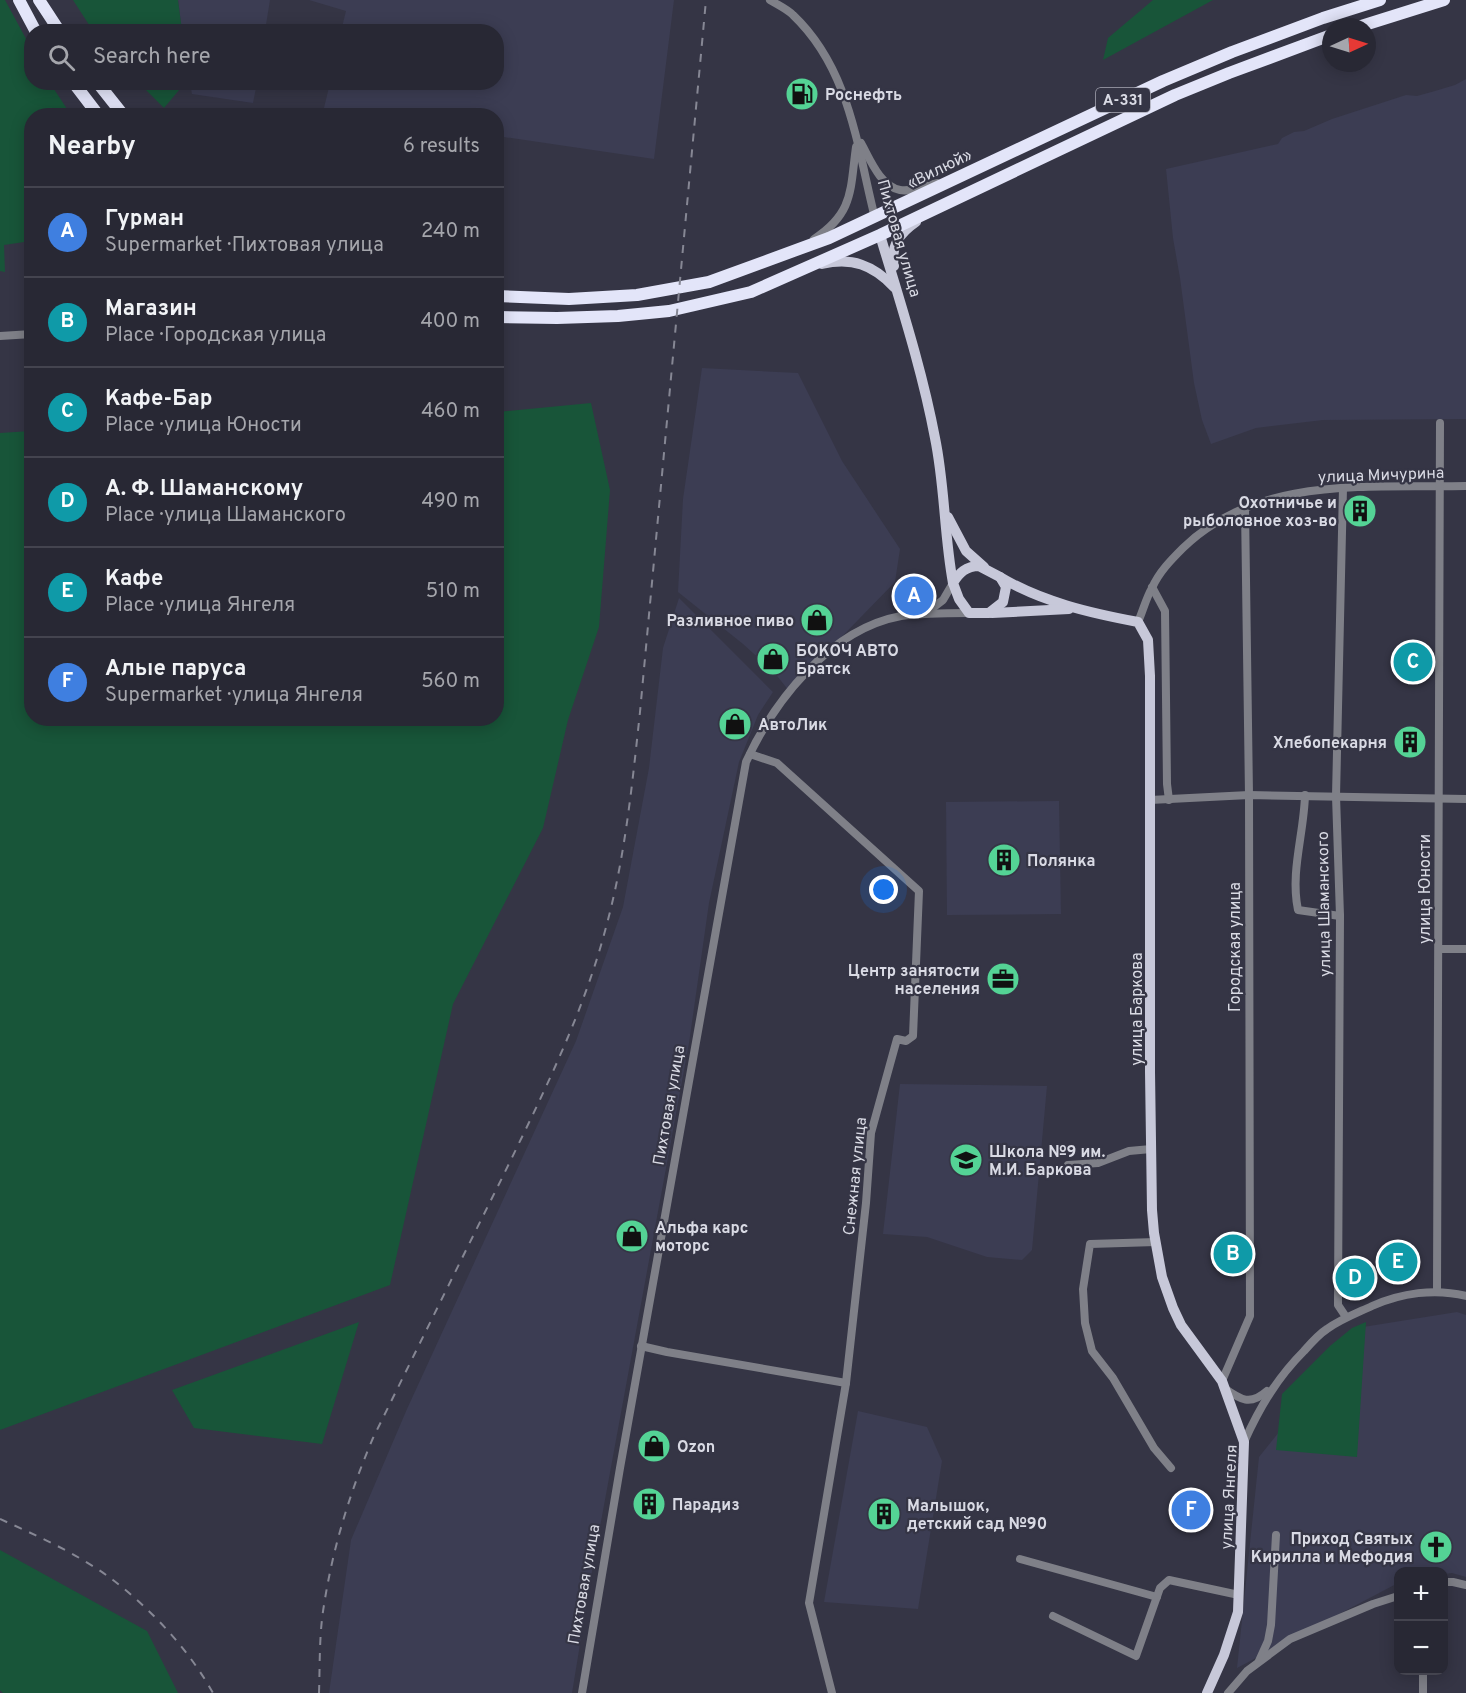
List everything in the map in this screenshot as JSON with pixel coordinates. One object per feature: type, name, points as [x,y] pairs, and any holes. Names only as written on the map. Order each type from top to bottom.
[{"type":"highway","points":[[19,0],[32,24]]},
{"type":"highway","points":[[39,0],[55,24]]},
{"type":"highway","name":"«Вилюй»","points":[[504,296],[569,299],[672,290],[709,282],[875,218],[1163,81],[1242,48],[1380,0]]},
{"type":"highway","points":[[1376,21],[1444,0]]},
{"type":"highway","name":"А-331","points":[[504,317],[577,318],[669,311],[750,292],[880,235],[1175,95],[1322,38]]},
{"type":"highway","points":[[79,90],[93,108]]},
{"type":"highway","points":[[103,90],[118,108]]},
{"type":"highway","name":"Пихтовая улица","points":[[875,218],[880,235]]},
{"type":"main road","points":[[899,293],[893,262],[897,239],[931,211]]},
{"type":"main road","name":"Пихтовая улица","points":[[880,235],[899,293],[936,439],[953,583]]},
{"type":"main road","points":[[813,266],[843,260],[860,262],[883,275],[899,293]]},
{"type":"main road","name":"Пихтовая улица","points":[[945,512],[966,551],[986,568]]},
{"type":"main road","points":[[1075,609],[969,613],[953,583],[967,568],[975,566],[986,568],[1030,593],[1075,609],[1138,622]]},
{"type":"main road","points":[[989,613],[1000,606],[1005,598],[1006,587],[1000,577]]},
{"type":"main road","name":"улица Баркова","points":[[1138,622],[1148,640],[1150,654],[1151,1149],[1152,1210],[1156,1242],[1164,1284],[1181,1325],[1223,1384],[1244,1442]]},
{"type":"main road","name":"улица Янгеля","points":[[1207,1693],[1233,1630],[1239,1595],[1244,1442]]},
{"type":"street","name":"Пихтовая улица","points":[[770,0],[792,14],[818,44],[832,68],[845,96],[858,138],[875,218]]},
{"type":"street","points":[[781,0],[792,14]]},
{"type":"street","points":[[858,138],[882,179],[898,190],[953,180]]},
{"type":"street","points":[[801,248],[827,231],[842,214],[851,190],[858,138]]},
{"type":"street","points":[[0,336],[24,334]]},
{"type":"street","name":"улица Юности","points":[[1437,1292],[1440,423]]},
{"type":"street","name":"улица Мичурина","points":[[1138,622],[1152,587],[1163,569],[1194,538],[1245,508],[1281,495],[1343,488],[1466,486]]},
{"type":"street","name":"улица Шаманского","points":[[1343,488],[1336,796],[1340,916],[1338,1305],[1346,1317]]},
{"type":"street","name":"Городская улица","points":[[1223,1384],[1251,1316],[1249,795],[1245,508]]},
{"type":"street","points":[[923,614],[943,600],[953,583]]},
{"type":"street","points":[[1152,587],[1165,611],[1169,800]]},
{"type":"street","name":"Пихтовая улица","points":[[582,1693],[742,777],[750,754],[766,723],[801,676],[823,657],[865,629],[895,618],[923,614],[969,613]]},
{"type":"street","name":"Снежная улица","points":[[750,754],[777,763],[919,891],[913,1036],[906,1041],[897,1040],[871,1133],[866,1203],[846,1383],[809,1603],[832,1693]]},
{"type":"street","points":[[1150,800],[1249,795],[1466,799]]},
{"type":"street","points":[[1305,795],[1303,830],[1296,860],[1295,897],[1298,910],[1340,916]]},
{"type":"street","points":[[1439,949],[1466,949]]},
{"type":"street","points":[[1068,1165],[1098,1163],[1129,1151],[1151,1149]]},
{"type":"street","points":[[1156,1242],[1090,1244],[1083,1289],[1085,1323],[1092,1351],[1113,1378],[1154,1448],[1171,1468]]},
{"type":"street","name":"улица Янгеля","points":[[1244,1442],[1261,1406],[1275,1385],[1289,1366],[1325,1330],[1346,1317],[1388,1299],[1437,1292],[1466,1296]]},
{"type":"street","points":[[642,1346],[846,1383]]},
{"type":"street","points":[[1223,1384],[1237,1398],[1246,1401],[1260,1397],[1275,1385]]},
{"type":"street","points":[[1258,1663],[1268,1641],[1271,1625],[1276,1535]]},
{"type":"street","points":[[1020,1558],[1157,1597]]},
{"type":"street","points":[[1053,1616],[1136,1656],[1160,1588],[1169,1580],[1239,1595]]},
{"type":"street","points":[[1448,1582],[1466,1586]]},
{"type":"street","points":[[1228,1693],[1247,1671],[1290,1639],[1394,1597]]},
{"type":"street","points":[[1423,1675],[1423,1693]]},
{"type":"shaded area","points":[[178,0],[270,0],[266,24],[181,24]]},
{"type":"shaded area","points":[[309,0],[674,0],[654,159],[504,137],[504,108],[324,108],[328,90],[504,90],[504,24],[343,24],[346,11]]},
{"type":"shaded area","points":[[1466,79],[1466,419],[1323,420],[1256,428],[1211,444],[1202,420],[1194,383],[1173,238],[1166,169],[1278,144],[1282,138],[1294,132],[1304,131],[1332,119],[1406,95],[1417,96],[1455,85]]},
{"type":"shaded area","points":[[191,90],[256,90],[253,103],[192,94]]},
{"type":"shaded area","points":[[702,368],[798,373],[842,461],[900,549],[895,582],[789,691],[774,672],[743,644],[678,592],[683,499]]},
{"type":"shaded area","points":[[679,598],[773,692],[758,715],[739,762],[709,903],[689,1043],[593,1565],[572,1693],[329,1693],[351,1540],[407,1409],[576,1041],[623,907],[649,768],[663,648]]},
{"type":"shaded area","points":[[1059,801],[1061,914],[947,915],[946,802]]},
{"type":"shaded area","name":"Школа №9 им. М.И. Баркова","points":[[900,1084],[1047,1086],[1032,1250],[1022,1260],[987,1257],[927,1237],[883,1234]]},
{"type":"shaded area","points":[[1457,1312],[1466,1315],[1466,1577],[1448,1574],[1448,1567],[1394,1567],[1394,1585],[1237,1668],[1259,1457],[1363,1327]]},
{"type":"shaded area","points":[[858,1411],[927,1427],[942,1461],[918,1609],[824,1602]]},
{"type":"green space","points":[[0,0],[5,0],[24,35],[24,90],[55,90],[66,108],[24,108],[24,242],[4,245],[5,272],[0,271]]},
{"type":"green space","points":[[73,0],[178,0],[181,24],[88,24]]},
{"type":"green space","points":[[1153,0],[1213,0],[1103,60],[1108,38]]},
{"type":"green space","points":[[146,90],[179,90],[164,108]]},
{"type":"green space","points":[[591,403],[610,490],[599,627],[568,720],[543,828],[453,1004],[390,1285],[0,1430],[0,433],[24,431],[24,726],[504,726],[504,411]]},
{"type":"green space","points":[[359,1322],[322,1444],[194,1428],[172,1390]]},
{"type":"green space","points":[[1366,1322],[1357,1457],[1276,1450],[1282,1394],[1330,1346],[1352,1328]]},
{"type":"green space","points":[[0,1550],[147,1631],[178,1693],[3,1693],[0,1690]]},
{"type":"railway","points":[[319,1693],[324,1605],[337,1541],[357,1479],[373,1438],[560,1057],[596,963],[612,904],[627,822],[640,712],[706,0]]},
{"type":"railway","points":[[0,1519],[73,1554],[128,1592],[181,1646],[213,1693]]},
{"type":"place","name":"Роснефть","points":[[802,94]]},
{"type":"place","name":"Охотничье и рыболовное хоз-во","points":[[1360,511]]},
{"type":"place","name":"Гурман","points":[[914,596]]},
{"type":"place","name":"Разливное пиво","points":[[817,620]]},
{"type":"place","name":"БОКОЧ АВТО Братск","points":[[773,659]]},
{"type":"place","name":"Кафе-Бар","points":[[1413,662]]},
{"type":"place","name":"АвтоЛик","points":[[735,724]]},
{"type":"place","name":"Хлебопекарня","points":[[1410,742]]},
{"type":"place","name":"Полянка","points":[[1004,860]]},
{"type":"place","name":"Центр занятости населения","points":[[1003,979]]},
{"type":"place","name":"Школа №9 им. М.И. Баркова","points":[[966,1160]]},
{"type":"place","name":"Альфа карс моторс","points":[[632,1236]]},
{"type":"place","name":"Магазин","points":[[1233,1254]]},
{"type":"place","name":"Кафе","points":[[1398,1262]]},
{"type":"place","name":"А. Ф. Шаманскому","points":[[1355,1278]]},
{"type":"place","name":"Ozon","points":[[654,1446]]},
{"type":"place","name":"Парадиз","points":[[649,1504]]},
{"type":"place","name":"Алые паруса","points":[[1191,1510]]},
{"type":"place","name":"Малышок, детский сад №90","points":[[884,1514]]},
{"type":"place","name":"Приход Святых Кирилла и Мефодия","points":[[1436,1547]]}]
